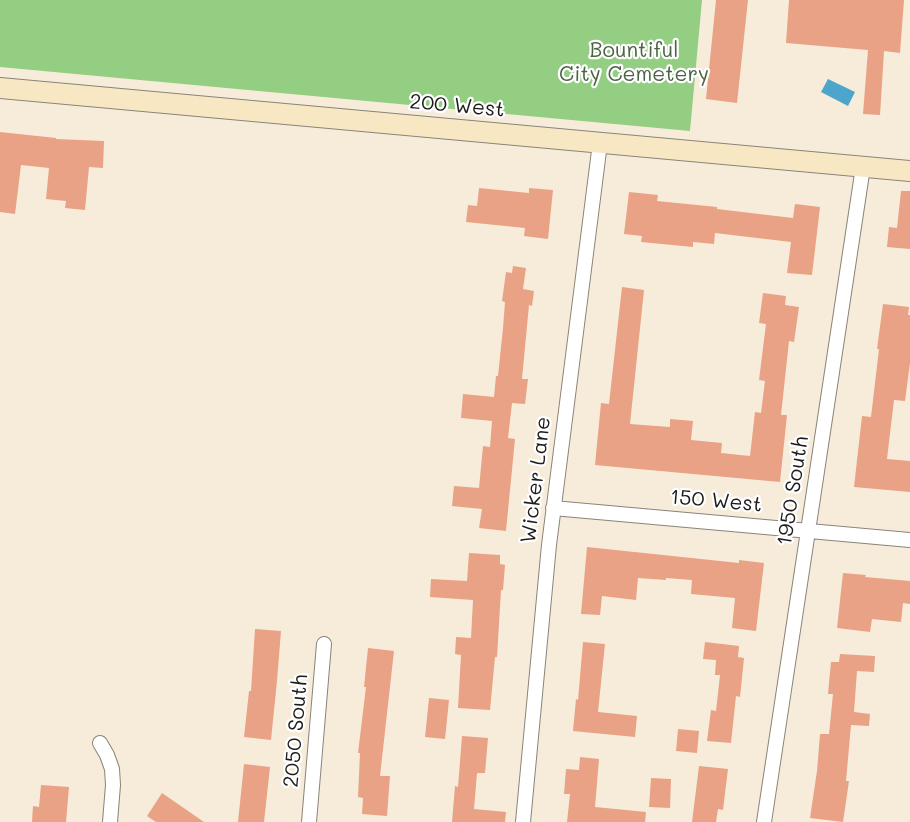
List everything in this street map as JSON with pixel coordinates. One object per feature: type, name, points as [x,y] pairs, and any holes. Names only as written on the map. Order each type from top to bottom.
[{"type":"street","name":"200 West","points":[[0,88],[910,171]]},
{"type":"street","name":"Wicker Lane","points":[[523,822],[554,508],[600,143]]},
{"type":"street","name":"1950 South","points":[[764,822],[863,167]]},
{"type":"street","name":"150 West","points":[[554,508],[910,540]]},
{"type":"street","name":"2050 South","points":[[309,822],[324,644]]},
{"type":"street","points":[[100,743],[112,769],[110,822]]},
{"type":"green space","name":"Bountiful City Cemetery","points":[[0,0],[702,0],[690,131],[0,67]]},
{"type":"water","points":[[828,79],[855,92],[848,106],[821,92]]},
{"type":"building","points":[[716,0],[748,0],[737,103],[706,99]]},
{"type":"building","points":[[789,0],[904,0],[900,53],[884,51],[880,115],[863,114],[868,50],[786,43]]},
{"type":"building","points":[[0,132],[56,139],[104,141],[103,168],[89,167],[85,210],[65,208],[66,201],[46,199],[49,168],[21,165],[15,214],[0,212]]},
{"type":"building","points":[[479,188],[529,193],[529,188],[553,190],[548,239],[524,236],[525,228],[466,222],[468,205],[477,206]]},
{"type":"building","points":[[901,191],[910,191],[910,249],[887,247],[889,227],[897,228]]},
{"type":"building","points":[[629,192],[658,195],[657,201],[793,218],[795,204],[820,207],[812,275],[787,273],[791,242],[715,233],[714,244],[693,242],[693,247],[641,242],[642,236],[624,234]]},
{"type":"building","points":[[513,266],[526,268],[523,289],[534,291],[532,306],[529,305],[522,379],[528,379],[525,404],[512,403],[508,438],[515,439],[506,531],[479,528],[482,509],[452,506],[454,486],[479,488],[483,446],[490,447],[492,421],[461,418],[463,394],[494,397],[503,328],[505,302],[502,301],[506,272],[512,273]]},
{"type":"building","points":[[622,287],[644,290],[630,424],[670,427],[670,419],[693,421],[691,440],[722,443],[721,453],[750,456],[755,412],[761,413],[765,381],[759,380],[766,324],[759,323],[763,293],[786,296],[785,305],[799,307],[794,342],[789,341],[781,415],[787,415],[780,482],[595,465],[601,403],[609,404]]},
{"type":"building","points":[[883,304],[909,307],[910,363],[905,401],[894,400],[887,459],[910,461],[910,492],[854,487],[862,416],[871,417]]},
{"type":"building","points":[[587,547],[739,563],[739,560],[764,563],[756,631],[732,628],[735,598],[691,594],[692,580],[638,578],[636,600],[602,596],[600,615],[581,614]]},
{"type":"building","points":[[469,553],[500,555],[500,564],[505,565],[490,710],[458,708],[461,655],[455,654],[456,637],[471,638],[473,600],[430,597],[431,579],[467,581]]},
{"type":"building","points":[[843,573],[910,581],[910,604],[903,603],[901,622],[872,619],[870,632],[837,628]]},
{"type":"building","points":[[255,629],[281,631],[271,740],[244,737],[249,691],[251,691]]},
{"type":"building","points":[[583,642],[605,644],[598,712],[637,716],[635,737],[573,731]]},
{"type":"building","points":[[705,642],[739,646],[738,657],[744,658],[740,697],[736,696],[731,743],[707,741],[711,710],[716,711],[720,675],[715,675],[716,660],[703,659]]},
{"type":"building","points":[[368,648],[394,651],[380,776],[390,776],[387,816],[362,814],[363,798],[358,797],[360,753],[358,753]]},
{"type":"building","points":[[840,654],[875,656],[874,672],[857,671],[854,712],[870,714],[869,726],[851,725],[846,781],[849,781],[843,822],[810,818],[820,734],[829,734],[833,694],[828,694],[831,662],[839,662]]},
{"type":"building","points":[[429,698],[449,700],[445,739],[425,737]]},
{"type":"building","points":[[678,729],[699,731],[697,753],[676,751]]},
{"type":"building","points":[[462,736],[488,738],[485,773],[477,773],[474,809],[506,812],[505,822],[452,822],[455,786],[458,787]]},
{"type":"building","points":[[580,757],[599,759],[595,807],[646,812],[645,822],[567,822],[570,794],[564,794],[566,769],[579,770]]},
{"type":"building","points":[[244,764],[270,767],[264,822],[238,822]]},
{"type":"building","points":[[699,766],[728,769],[723,810],[718,809],[716,822],[692,822]]},
{"type":"building","points":[[651,778],[671,779],[670,808],[649,807]]},
{"type":"building","points":[[41,785],[69,787],[66,822],[32,822],[33,806],[39,807]]},
{"type":"building","points":[[162,793],[204,822],[156,822],[147,816]]}]
